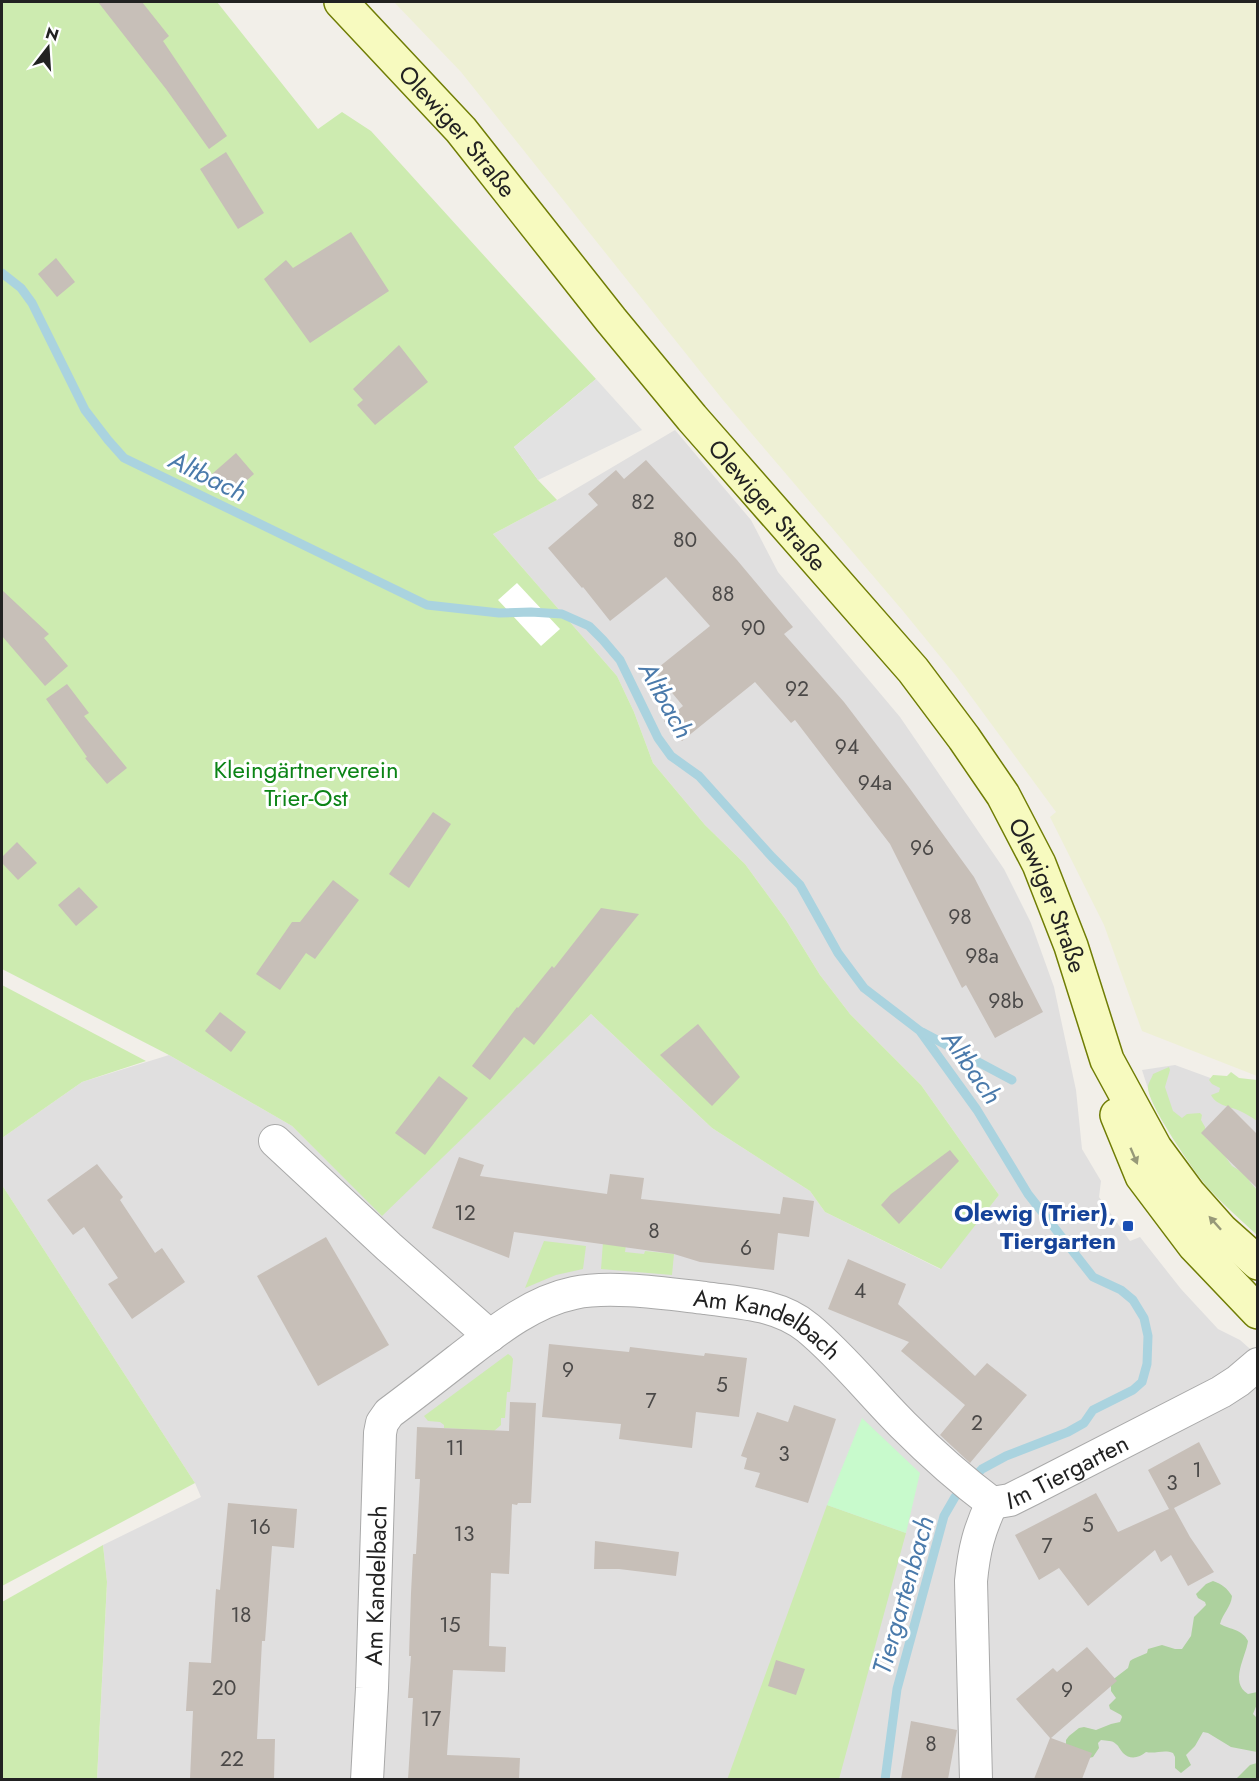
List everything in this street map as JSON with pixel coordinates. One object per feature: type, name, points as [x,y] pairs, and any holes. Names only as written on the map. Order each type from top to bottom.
[{"type":"main road","name":"Olewiger Straße","points":[[340,2],[461,130],[603,311],[692,418],[913,670],[964,738],[1003,795],[1039,864],[1071,946],[1107,1060],[1115,1111],[1142,1176],[1194,1245],[1257,1312]]},
{"type":"main road","name":"Olewiger Straße","points":[[1107,1060],[1155,1148],[1189,1194],[1221,1230],[1257,1263]]},
{"type":"street","points":[[275,1141],[389,1247],[490,1336]]},
{"type":"street","name":"Am Kandelbach","points":[[367,1779],[382,1423],[389,1413],[490,1336],[540,1304],[589,1290],[647,1292],[773,1308],[808,1327],[863,1381],[903,1425],[975,1490]]},
{"type":"street","name":"Im Tiergarten","points":[[976,1779],[970,1581],[974,1553],[983,1523],[975,1490],[1010,1500],[1221,1392],[1257,1364]]},
{"type":"shaded area","points":[[596,379],[642,430],[538,480],[514,447]]},
{"type":"shaded area","points":[[675,430],[751,520],[778,572],[900,717],[1004,869],[1031,923],[1054,987],[1076,1090],[1082,1149],[1101,1181],[1099,1197],[1130,1241],[1140,1237],[1181,1289],[1218,1329],[1240,1340],[1257,1355],[1257,1779],[97,1779],[107,1583],[103,1545],[201,1497],[195,1483],[2,1185],[2,1138],[82,1082],[169,1055],[292,1126],[382,1215],[591,1014],[712,1128],[810,1191],[825,1212],[940,1269],[999,1195],[921,1085],[850,1014],[820,975],[786,920],[745,864],[705,825],[653,763],[634,712],[617,676],[493,534],[557,500]]},
{"type":"shaded area","points":[[1175,1065],[1257,1095],[1257,1232],[1152,1101],[1142,1070]]},
{"type":"green space","name":"Kleingärtnerverein Trier-Ost","points":[[2,2],[217,2],[318,129],[342,112],[371,131],[596,379],[514,447],[538,480],[557,500],[493,534],[617,676],[634,712],[653,763],[705,825],[745,864],[786,920],[820,975],[850,1014],[921,1085],[999,1195],[941,1269],[825,1212],[810,1191],[712,1128],[591,1014],[382,1216],[292,1126],[169,1055],[2,969]]},
{"type":"green space","points":[[394,2],[1257,2],[1257,1076],[1142,1031],[1104,925],[1050,817],[1056,812],[956,676],[903,611],[723,400],[461,72]]},
{"type":"green space","points":[[2,985],[146,1061],[82,1082],[2,1138]]},
{"type":"green space","points":[[1169,1067],[1165,1087],[1173,1111],[1182,1118],[1187,1114],[1200,1113],[1206,1138],[1222,1152],[1232,1166],[1247,1175],[1257,1190],[1257,1235],[1210,1190],[1184,1156],[1155,1108],[1150,1096],[1149,1084],[1153,1074]]},
{"type":"green space","points":[[1231,1072],[1239,1078],[1257,1080],[1257,1121],[1240,1111],[1220,1104],[1211,1095],[1219,1092],[1220,1088],[1209,1080],[1213,1075],[1227,1076]]},
{"type":"green space","points":[[2,1185],[195,1483],[2,1586]]},
{"type":"green space","points":[[606,1201],[627,1238],[625,1252],[644,1254],[645,1251],[674,1254],[672,1275],[601,1269]]},
{"type":"green space","points":[[544,1241],[586,1246],[583,1269],[556,1275],[525,1288]]},
{"type":"green space","points":[[508,1354],[513,1359],[510,1392],[507,1392],[505,1418],[501,1418],[501,1425],[494,1431],[444,1428],[440,1422],[428,1421],[424,1416]]},
{"type":"green space","points":[[862,1418],[920,1473],[906,1533],[827,1505]]},
{"type":"green space","points":[[827,1505],[906,1533],[839,1779],[727,1780]]},
{"type":"green space","points":[[103,1545],[107,1582],[97,1779],[2,1779],[2,1602]]},
{"type":"green space","points":[[1213,1581],[1219,1583],[1232,1596],[1220,1624],[1239,1632],[1248,1641],[1239,1676],[1242,1689],[1248,1694],[1257,1692],[1257,1704],[1253,1714],[1257,1718],[1257,1752],[1231,1747],[1203,1732],[1195,1746],[1186,1755],[1191,1765],[1181,1773],[1175,1768],[1175,1757],[1170,1752],[1146,1752],[1132,1757],[1123,1753],[1111,1741],[1101,1740],[1093,1757],[1085,1759],[1066,1748],[1066,1740],[1079,1728],[1096,1730],[1120,1722],[1121,1715],[1110,1709],[1109,1705],[1116,1698],[1111,1691],[1111,1681],[1128,1668],[1130,1661],[1147,1653],[1148,1649],[1162,1645],[1182,1649],[1191,1636],[1194,1617],[1206,1605],[1196,1594],[1206,1584]]},
{"type":"green space","points":[[1257,1763],[1257,1779],[1236,1779],[1250,1765]]},
{"type":"pier","points":[[517,583],[560,629],[541,646],[498,600]]},
{"type":"building","points":[[98,2],[142,2],[169,36],[163,41],[227,136],[209,149],[166,89]]},
{"type":"building","points":[[226,152],[264,213],[238,229],[200,169]]},
{"type":"building","points":[[351,232],[389,291],[310,343],[264,279],[286,260],[293,268]]},
{"type":"building","points":[[56,258],[75,282],[57,297],[38,274]]},
{"type":"building","points":[[399,345],[428,382],[375,425],[357,405],[363,400],[353,389]]},
{"type":"building","points":[[236,453],[254,474],[230,495],[212,474]]},
{"type":"building","points":[[646,460],[737,560],[793,627],[784,634],[844,702],[974,877],[1043,1012],[995,1038],[966,985],[962,988],[890,844],[795,720],[791,723],[755,682],[682,741],[664,721],[683,706],[654,671],[710,626],[666,577],[610,621],[548,548],[598,505],[588,494],[616,470],[624,479]]},
{"type":"building","points":[[2,590],[49,634],[44,638],[68,666],[45,686],[2,636]]},
{"type":"building","points":[[67,684],[89,713],[84,716],[127,768],[107,784],[85,758],[87,757],[46,699]]},
{"type":"building","points":[[433,812],[451,824],[409,888],[389,874]]},
{"type":"building","points":[[17,842],[37,863],[18,880],[2,863],[2,857]]},
{"type":"building","points":[[333,880],[359,900],[315,959],[306,953],[280,990],[256,974],[292,922],[300,922]]},
{"type":"building","points":[[79,887],[98,907],[76,926],[58,905]]},
{"type":"building","points":[[601,908],[639,914],[534,1045],[524,1037],[490,1080],[472,1066],[517,1007],[552,966],[554,968]]},
{"type":"building","points":[[220,1012],[246,1032],[231,1052],[205,1031]]},
{"type":"building","points":[[698,1024],[740,1077],[712,1106],[660,1055]]},
{"type":"building","points":[[439,1076],[468,1098],[425,1155],[395,1133]]},
{"type":"building","points":[[1228,1105],[1257,1134],[1257,1188],[1201,1133]]},
{"type":"building","points":[[950,1150],[959,1161],[899,1224],[881,1205],[891,1194]]},
{"type":"building","points":[[459,1157],[484,1165],[480,1176],[607,1194],[610,1174],[644,1178],[641,1199],[780,1214],[779,1220],[783,1197],[814,1201],[809,1237],[778,1233],[774,1270],[700,1262],[674,1254],[514,1232],[509,1258],[432,1228]]},
{"type":"building","points":[[97,1164],[123,1197],[120,1200],[155,1253],[162,1248],[185,1282],[132,1319],[108,1284],[118,1278],[84,1227],[73,1235],[47,1200]]},
{"type":"building","points":[[326,1237],[389,1345],[318,1386],[257,1276]]},
{"type":"building","points":[[848,1259],[906,1284],[898,1304],[975,1376],[987,1363],[1027,1395],[970,1463],[940,1435],[965,1405],[901,1351],[909,1342],[828,1309]]},
{"type":"building","points":[[549,1344],[629,1352],[630,1347],[704,1356],[705,1353],[747,1358],[739,1417],[696,1412],[692,1448],[619,1439],[621,1424],[542,1417]]},
{"type":"building","points":[[510,1402],[536,1403],[531,1503],[512,1504],[509,1574],[491,1573],[489,1646],[506,1647],[505,1672],[453,1670],[447,1755],[520,1758],[519,1779],[408,1779],[413,1698],[408,1698],[411,1593],[413,1554],[416,1554],[420,1479],[415,1479],[417,1427],[509,1431]]},
{"type":"building","points":[[794,1405],[836,1419],[808,1503],[755,1487],[760,1473],[744,1469],[747,1458],[741,1456],[757,1412],[788,1422]]},
{"type":"building","points":[[1199,1442],[1221,1484],[1174,1508],[1190,1537],[1214,1572],[1188,1586],[1171,1555],[1161,1562],[1155,1550],[1088,1606],[1059,1568],[1039,1580],[1015,1535],[1096,1493],[1118,1532],[1169,1509],[1148,1470]]},
{"type":"building","points":[[228,1503],[297,1509],[294,1548],[272,1546],[265,1641],[262,1641],[257,1739],[275,1739],[274,1779],[190,1779],[193,1711],[186,1711],[189,1662],[211,1663],[216,1589],[220,1590]]},
{"type":"building","points":[[595,1541],[679,1552],[676,1576],[619,1569],[594,1569]]},
{"type":"building","points":[[1087,1647],[1117,1681],[1051,1738],[1092,1753],[1082,1779],[1034,1779],[1050,1738],[1016,1699],[1053,1668],[1057,1672]]},
{"type":"building","points":[[776,1660],[805,1669],[796,1695],[768,1686]]},
{"type":"building","points":[[911,1721],[957,1730],[948,1779],[901,1779]]},
{"type":"waterway","name":"Altbach","points":[[2,273],[21,288],[32,303],[85,410],[124,458],[427,605],[499,613],[562,614],[589,626],[620,660],[658,738],[671,756],[699,776],[800,885],[838,953],[864,988],[920,1031],[977,1110],[1028,1194],[1093,1277],[1121,1290],[1133,1300],[1144,1318],[1148,1336],[1147,1364],[1142,1382],[1133,1390],[1093,1410],[1084,1423],[1068,1432],[1006,1456],[982,1469],[955,1497],[944,1516],[897,1689],[885,1780]]},
{"type":"waterway","points":[[922,1032],[1012,1080]]},
{"type":"place","name":"Olewig (Trier), Tiergarten","points":[[1128,1226]]},
{"type":"water label","name":"Tiergartenbach","points":[[903,1595]]}]
